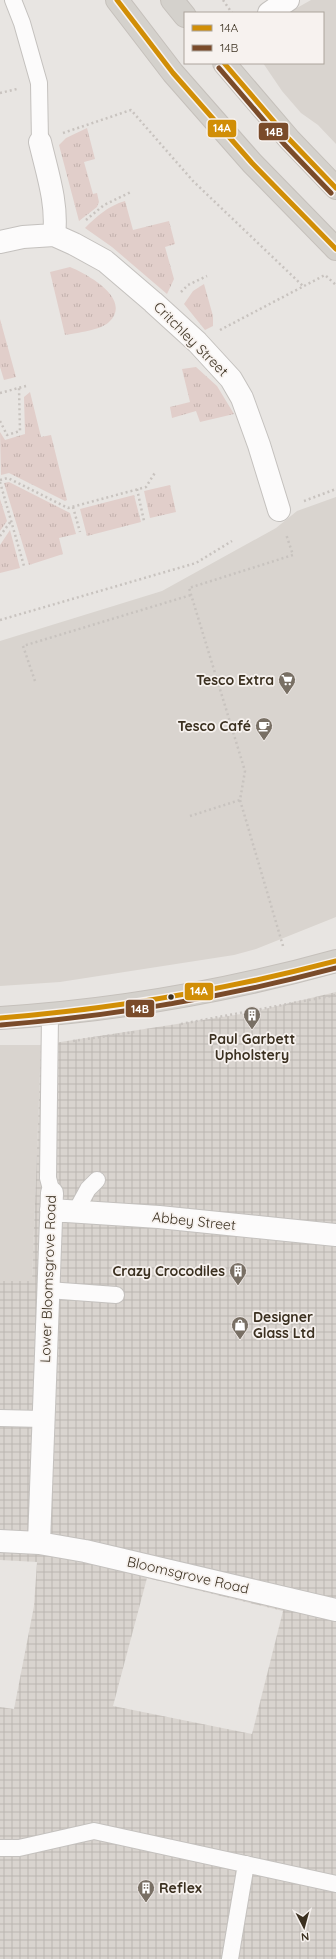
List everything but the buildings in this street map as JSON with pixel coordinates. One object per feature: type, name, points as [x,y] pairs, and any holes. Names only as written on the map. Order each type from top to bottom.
[{"type":"main road","points":[[117,0],[173,73],[252,163],[336,249]]},
{"type":"main road","points":[[172,0],[184,15]]},
{"type":"main road","points":[[225,64],[289,139],[336,188]]},
{"type":"main road","points":[[0,1018],[50,1015],[113,1007],[290,973],[336,961]]},
{"type":"street","points":[[270,12],[288,0]]},
{"type":"street","points":[[0,242],[23,237],[62,238],[56,221],[54,202],[40,142]]},
{"type":"street","name":"Critchley Street","points":[[62,238],[105,261],[197,342],[231,379],[242,398],[259,445],[279,510]]},
{"type":"street","name":"Abbey Street","points":[[52,1201],[76,1211],[159,1217],[336,1235]]},
{"type":"street","name":"Lower Bloomsgrove Road","points":[[39,1543],[52,1201]]},
{"type":"street","name":"Bloomsgrove Road","points":[[0,1541],[39,1543],[86,1551],[336,1610]]},
{"type":"lane","points":[[13,0],[22,23],[39,83],[40,142]]},
{"type":"lane","name":"Lower Bloomsgrove Road","points":[[50,1015],[48,1178],[52,1201]]},
{"type":"lane","points":[[76,1211],[88,1189],[96,1180]]},
{"type":"lane","points":[[48,1290],[116,1295]]},
{"type":"lane","points":[[0,1418],[43,1419]]},
{"type":"lane","points":[[0,1848],[20,1848],[94,1831],[336,1884]]},
{"type":"lane","points":[[230,1959],[246,1864]]},
{"type":"path","points":[[223,0],[231,12]]},
{"type":"path","points":[[40,142],[131,110],[193,182],[304,287]]},
{"type":"path","points":[[62,238],[84,223],[104,205],[131,192]]},
{"type":"path","points":[[197,342],[325,275],[336,285]]},
{"type":"path","points":[[163,311],[188,285],[207,276]]},
{"type":"path","points":[[0,393],[26,386]]},
{"type":"path","points":[[0,421],[7,435],[20,431],[19,388]]},
{"type":"path","points":[[24,566],[0,481],[8,478],[68,508],[146,487],[156,471]]},
{"type":"path","points":[[137,489],[144,521]]},
{"type":"path","points":[[283,946],[240,800],[245,771],[189,588],[293,555],[279,510],[336,489]]},
{"type":"path","points":[[73,507],[80,532]]},
{"type":"path","points":[[0,536],[11,521]]},
{"type":"path","points":[[0,620],[196,563],[232,541]]},
{"type":"path","points":[[35,681],[23,646],[191,595]]},
{"type":"path","points":[[190,816],[240,800]]},
{"type":"shaded area","points":[[311,0],[336,0],[336,144],[318,125],[301,113],[282,91],[264,64],[324,64],[324,12],[290,12]]},
{"type":"shaded area","points":[[336,497],[336,917],[256,949],[234,955],[60,982],[0,986],[0,641],[162,591],[276,528],[297,511]]},
{"type":"shaded area","points":[[336,992],[336,1959],[0,1959],[0,1707],[14,1709],[34,1606],[37,1562],[0,1560],[0,1281],[32,1281],[41,1045],[248,1013]],"holes":[[[147,1578],[283,1611],[252,1734],[113,1706]]]},
{"type":"shaded area","points":[[0,1045],[41,1045],[32,1281],[0,1281]]},
{"type":"green space","points":[[87,128],[95,159],[84,162],[93,194],[97,193],[99,202],[97,207],[79,221],[59,145],[66,138]]},
{"type":"green space","points":[[125,201],[133,230],[169,221],[175,244],[165,247],[174,279],[167,294],[112,247],[85,228],[103,212]]},
{"type":"green space","points":[[70,267],[87,275],[105,288],[112,296],[115,305],[115,313],[105,325],[88,331],[65,335],[50,272]]},
{"type":"green space","points":[[204,284],[213,316],[213,326],[205,330],[184,304],[193,291]]},
{"type":"green space","points":[[0,319],[16,377],[4,380],[0,367]]},
{"type":"green space","points":[[196,367],[217,386],[234,414],[200,422],[196,411],[172,418],[170,407],[190,402],[182,369]]},
{"type":"green space","points":[[30,392],[41,437],[51,435],[67,500],[65,501],[9,473],[1,475],[0,432],[5,440],[25,434],[24,397]]},
{"type":"green space","points":[[9,482],[70,513],[76,534],[59,538],[63,554],[29,565],[4,483]]},
{"type":"green space","points":[[170,485],[176,512],[150,518],[144,491]]},
{"type":"green space","points":[[134,495],[141,522],[87,536],[80,509]]},
{"type":"green space","points":[[0,499],[7,521],[0,531]]},
{"type":"green space","points":[[10,530],[20,568],[0,573],[0,545]]},
{"type":"transit line","name":"14A","points":[[117,0],[173,73],[252,163],[336,249]]},
{"type":"transit line","name":"14A","points":[[225,64],[289,139],[336,188]]},
{"type":"transit line","name":"14B","points":[[219,68],[284,144],[331,193]]},
{"type":"transit line","name":"14A","points":[[0,1018],[127,1004],[169,997],[253,981],[336,961]]},
{"type":"transit line","name":"14B","points":[[1,1025],[128,1011],[170,1004],[253,988],[336,968]]},
{"type":"place","name":"Tesco Extra","points":[[287,695]]},
{"type":"place","name":"Tesco Café","points":[[264,741]]},
{"type":"place","name":"Paul Garbett Upholstery","points":[[252,1030]]},
{"type":"place","name":"Crazy Crocodiles","points":[[238,1286]]},
{"type":"place","name":"Designer Glass Ltd","points":[[240,1340]]},
{"type":"place","name":"Reflex","points":[[146,1903]]}]
